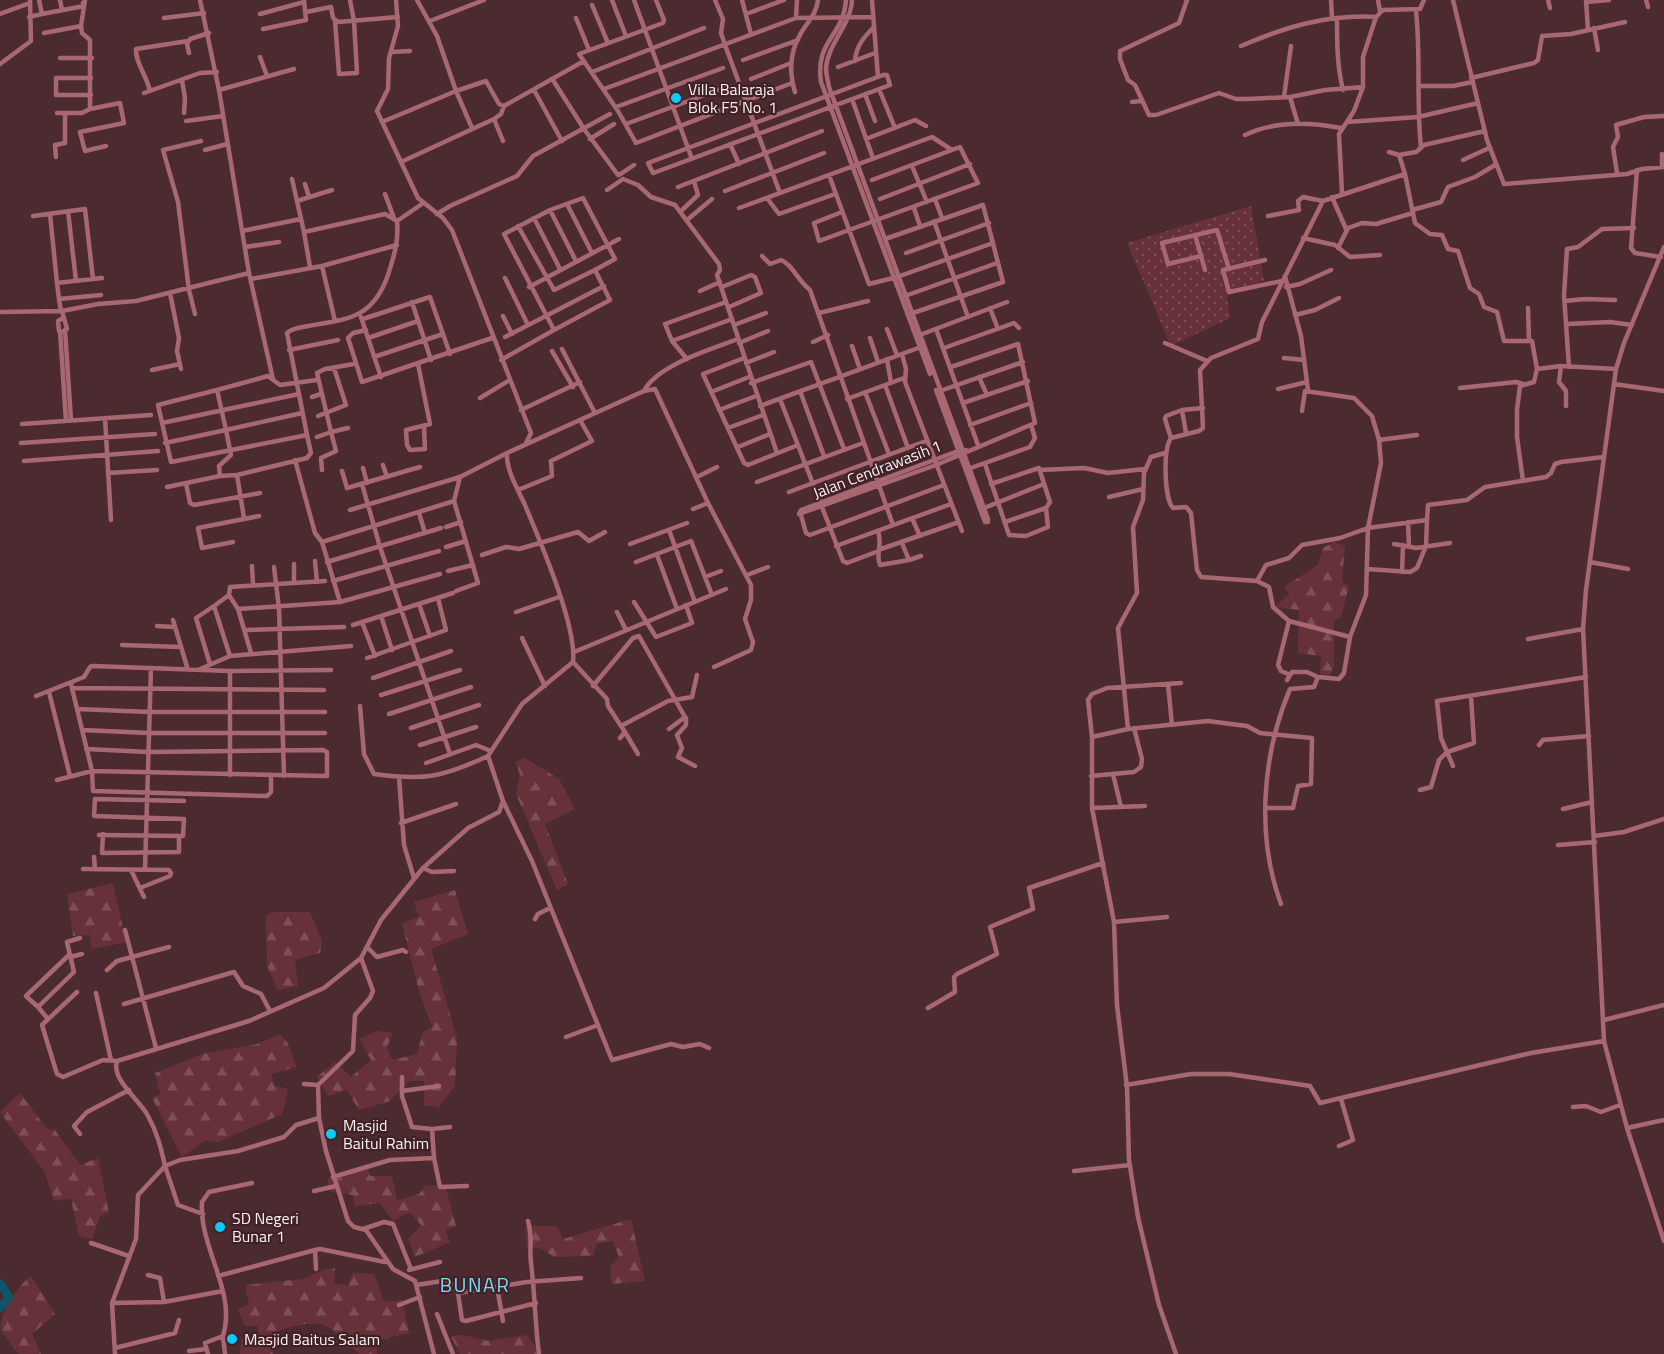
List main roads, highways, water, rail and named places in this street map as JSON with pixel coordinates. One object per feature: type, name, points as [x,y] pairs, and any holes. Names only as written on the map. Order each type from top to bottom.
[{"type":"waterway","points":[[0,1283],[9,1297],[0,1308]]},
{"type":"place","name":"Villa Balaraja Blok F5 No. 1","points":[[676,98]]},
{"type":"place","name":"Masjid Baitul Rahim","points":[[331,1134]]},
{"type":"place","name":"SD Negeri Bunar 1","points":[[220,1227]]},
{"type":"place","name":"Masjid Baitus Salam","points":[[232,1339]]},
{"type":"district","name":"BUNAR","points":[[475,1284]]}]
